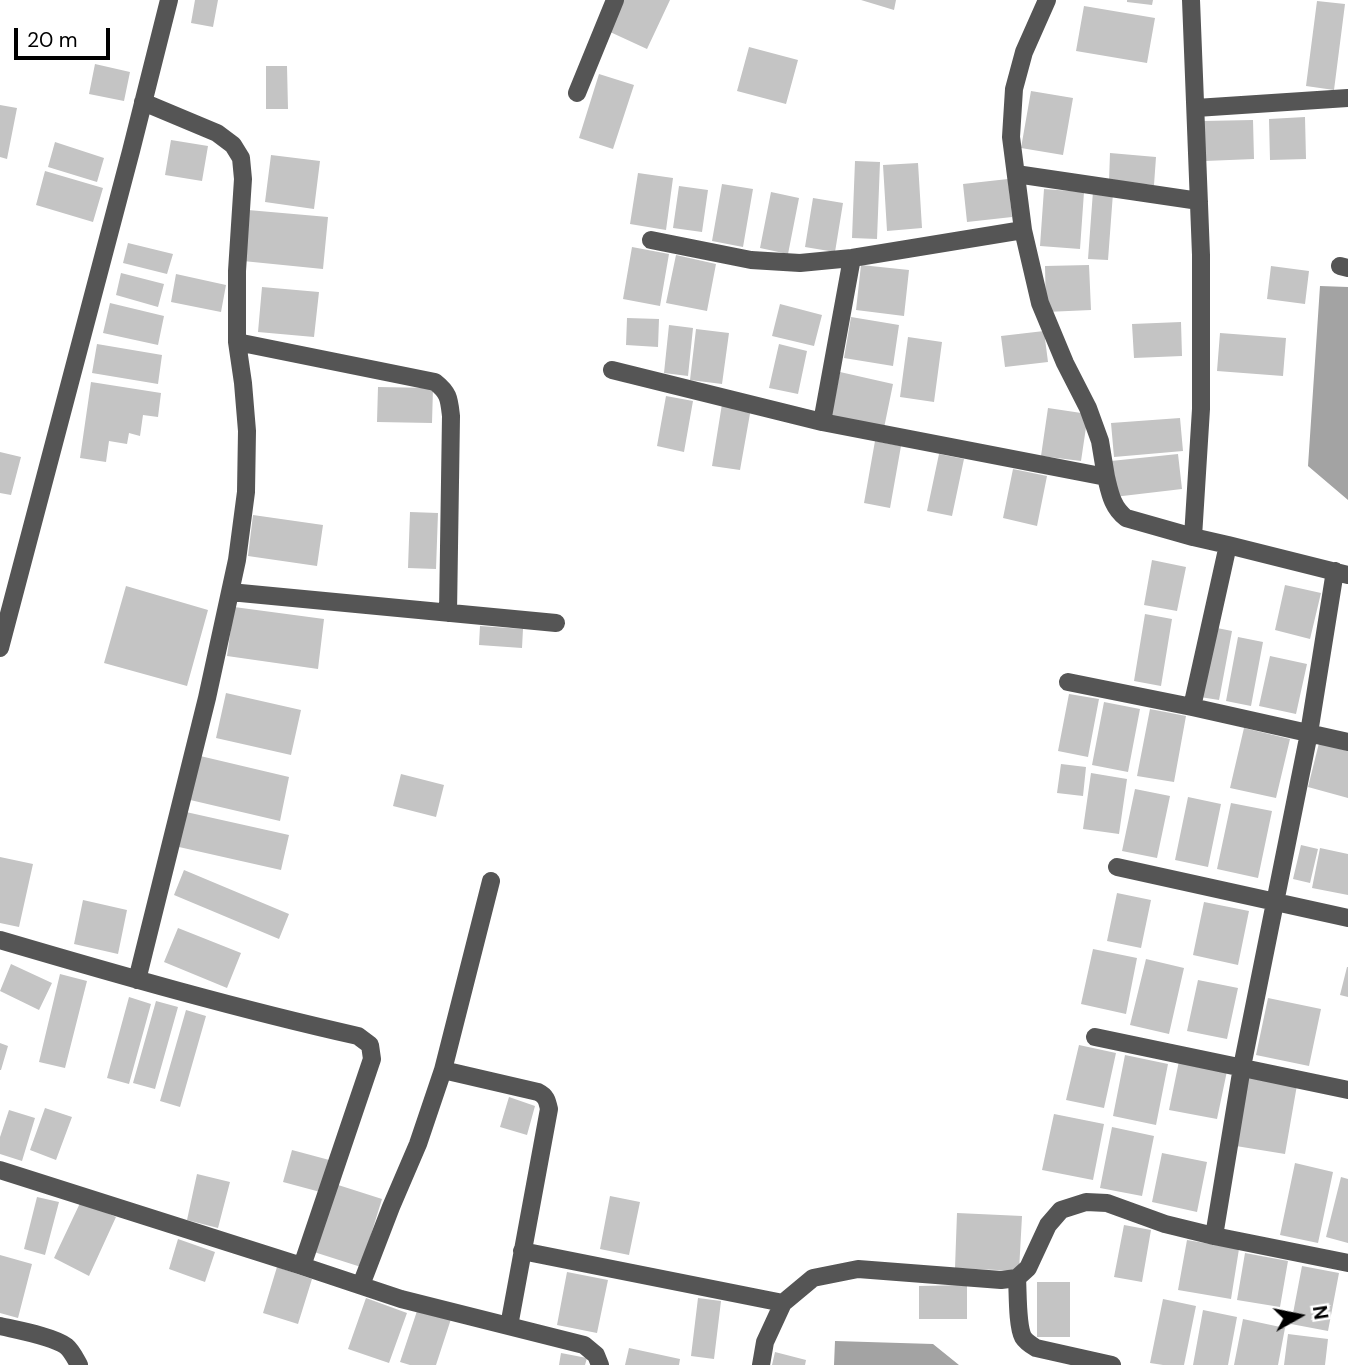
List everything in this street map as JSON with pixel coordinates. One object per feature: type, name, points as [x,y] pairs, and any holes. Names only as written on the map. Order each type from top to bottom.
[{"type":"street","points":[[0,648],[169,0]]},
{"type":"street","points":[[577,93],[615,0]]},
{"type":"street","points":[[1047,0],[1024,52],[1014,89],[1011,137],[1023,230],[1040,303],[1100,440],[1112,502],[1126,518],[1341,573],[1242,1067],[1214,1236]]},
{"type":"street","points":[[1191,0],[1199,201],[1201,409],[1193,537]]},
{"type":"street","points":[[1196,108],[1348,98]]},
{"type":"street","points":[[137,980],[207,698],[237,560],[246,480],[247,431],[237,342],[237,271],[243,180],[241,158],[233,145],[218,133],[143,102]]},
{"type":"street","points":[[1016,174],[1199,201]]},
{"type":"street","points":[[651,240],[751,261],[800,263],[852,258],[1023,230]]},
{"type":"street","points":[[822,422],[852,258]]},
{"type":"street","points":[[237,342],[435,382],[444,389],[451,416],[448,613]]},
{"type":"street","points":[[612,370],[822,422],[1106,477]]},
{"type":"street","points":[[1192,707],[1228,545]]},
{"type":"street","points":[[230,592],[556,623]]},
{"type":"street","points":[[1069,682],[1348,741]]},
{"type":"street","points":[[1116,867],[1348,918]]},
{"type":"street","points":[[361,1285],[418,1144],[443,1070],[491,881]]},
{"type":"street","points":[[0,940],[267,1016],[358,1036],[370,1045],[372,1059],[302,1266]]},
{"type":"street","points":[[1094,1037],[1348,1090]]},
{"type":"street","points":[[443,1070],[538,1092],[548,1100],[549,1109],[509,1326]]},
{"type":"street","points":[[0,1170],[401,1299],[584,1345],[596,1355],[600,1365]]},
{"type":"street","points":[[761,1365],[765,1342],[783,1303],[813,1278],[858,1269],[1001,1280],[1017,1278],[1028,1268],[1048,1225],[1061,1210],[1086,1202],[1107,1203],[1165,1224],[1348,1264]]},
{"type":"street","points":[[522,1251],[783,1303]]},
{"type":"street","points":[[1017,1278],[1021,1328],[1028,1343],[1036,1348],[1112,1365]]},
{"type":"street","points":[[0,1325],[64,1345],[79,1365]]},
{"type":"shaded area","points":[[1320,286],[1348,287],[1348,500],[1308,466]]},
{"type":"shaded area","points":[[835,1341],[933,1344],[959,1365],[834,1365]]},
{"type":"building","points":[[195,0],[218,0],[213,27],[191,23]]},
{"type":"building","points":[[622,0],[670,0],[647,49],[608,31]]},
{"type":"building","points":[[861,0],[896,0],[894,10]]},
{"type":"building","points":[[1127,0],[1153,0],[1152,5]]},
{"type":"building","points":[[1317,1],[1345,4],[1334,90],[1306,86]]},
{"type":"building","points":[[1084,6],[1155,18],[1147,63],[1076,51]]},
{"type":"building","points":[[749,47],[798,60],[786,104],[737,91]]},
{"type":"building","points":[[95,64],[130,72],[124,101],[89,94]]},
{"type":"building","points":[[266,66],[287,66],[288,109],[266,109]]},
{"type":"building","points":[[599,74],[634,85],[613,149],[579,138]]},
{"type":"building","points":[[1031,91],[1073,98],[1063,155],[1021,148]]},
{"type":"building","points":[[0,105],[17,108],[7,159],[0,157]]},
{"type":"building","points":[[1305,117],[1306,159],[1270,160],[1269,119]]},
{"type":"building","points":[[1253,120],[1254,159],[1205,161],[1203,121]]},
{"type":"building","points":[[171,140],[208,146],[202,181],[165,175]]},
{"type":"building","points":[[55,142],[104,158],[97,182],[48,167]]},
{"type":"building","points":[[1110,153],[1156,157],[1154,185],[1109,182]]},
{"type":"building","points":[[271,155],[320,161],[314,209],[265,202]]},
{"type":"building","points":[[855,161],[880,162],[877,239],[852,238]]},
{"type":"building","points":[[918,163],[922,228],[887,231],[883,165]]},
{"type":"building","points":[[45,171],[103,188],[93,222],[36,205]]},
{"type":"building","points":[[638,173],[673,178],[666,230],[630,224]]},
{"type":"building","points":[[1008,179],[1012,217],[967,222],[963,184]]},
{"type":"building","points":[[722,184],[753,189],[743,247],[712,241]]},
{"type":"building","points":[[679,186],[708,190],[702,232],[673,228]]},
{"type":"building","points":[[1044,189],[1084,192],[1080,249],[1040,246]]},
{"type":"building","points":[[1093,191],[1113,193],[1108,260],[1088,259]]},
{"type":"building","points":[[771,192],[799,198],[788,254],[760,248]]},
{"type":"building","points":[[813,198],[843,203],[835,252],[805,247]]},
{"type":"building","points":[[248,210],[328,217],[323,269],[243,261]]},
{"type":"building","points":[[128,243],[173,254],[167,274],[123,263]]},
{"type":"building","points":[[632,247],[669,254],[660,306],[623,299]]},
{"type":"building","points":[[676,255],[716,264],[707,311],[666,303]]},
{"type":"building","points":[[861,265],[909,270],[904,316],[856,310]]},
{"type":"building","points":[[1089,265],[1091,310],[1046,312],[1045,266]]},
{"type":"building","points":[[1271,266],[1309,271],[1305,304],[1267,299]]},
{"type":"building","points":[[121,273],[164,284],[158,307],[116,295]]},
{"type":"building","points":[[176,274],[226,285],[221,312],[171,302]]},
{"type":"building","points":[[262,287],[319,292],[314,337],[258,332]]},
{"type":"building","points":[[110,303],[164,316],[158,345],[103,333]]},
{"type":"building","points":[[780,304],[822,315],[814,346],[772,336]]},
{"type":"building","points":[[851,317],[899,325],[893,366],[844,358]]},
{"type":"building","points":[[627,318],[659,319],[658,347],[626,345]]},
{"type":"building","points":[[1181,322],[1182,356],[1134,358],[1132,324]]},
{"type":"building","points":[[669,325],[693,328],[688,376],[664,373]]},
{"type":"building","points":[[696,329],[729,333],[722,384],[690,380]]},
{"type":"building","points":[[1044,331],[1048,362],[1005,367],[1001,336]]},
{"type":"building","points":[[1220,333],[1286,338],[1283,376],[1217,371]]},
{"type":"building","points":[[908,337],[942,342],[934,402],[900,397]]},
{"type":"building","points":[[97,344],[162,355],[158,384],[92,373]]},
{"type":"building","points":[[779,344],[807,351],[798,394],[769,388]]},
{"type":"building","points":[[840,372],[893,384],[884,428],[831,417]]},
{"type":"building","points":[[91,382],[161,393],[158,417],[143,415],[140,436],[129,433],[127,444],[109,441],[106,462],[80,458]]},
{"type":"building","points":[[378,387],[433,388],[432,423],[377,422]]},
{"type":"building","points":[[666,396],[693,401],[684,452],[657,446]]},
{"type":"building","points":[[722,404],[751,408],[740,470],[712,466]]},
{"type":"building","points":[[1048,408],[1088,414],[1081,461],[1041,456]]},
{"type":"building","points":[[1180,418],[1183,451],[1114,457],[1111,423]]},
{"type":"building","points":[[875,441],[901,446],[890,508],[864,503]]},
{"type":"building","points":[[0,452],[21,457],[11,495],[0,493]]},
{"type":"building","points":[[939,454],[964,459],[952,516],[927,511]]},
{"type":"building","points":[[1178,454],[1182,489],[1114,497],[1111,461]]},
{"type":"building","points":[[1013,469],[1047,476],[1037,526],[1003,518]]},
{"type":"building","points":[[410,512],[438,513],[436,569],[408,568]]},
{"type":"building","points":[[253,515],[323,525],[317,566],[248,556]]},
{"type":"building","points":[[1152,560],[1186,567],[1177,611],[1144,605]]},
{"type":"building","points":[[1285,585],[1321,593],[1310,639],[1275,630]]},
{"type":"building","points":[[126,586],[208,610],[187,686],[104,663]]},
{"type":"building","points":[[234,607],[324,619],[318,669],[227,656]]},
{"type":"building","points":[[1145,614],[1172,619],[1161,686],[1134,681]]},
{"type":"building","points":[[480,626],[523,629],[522,648],[479,645]]},
{"type":"building","points":[[1212,627],[1232,631],[1219,700],[1200,697]]},
{"type":"building","points":[[1238,637],[1263,642],[1251,706],[1226,701]]},
{"type":"building","points":[[1270,656],[1307,664],[1296,714],[1259,706]]},
{"type":"building","points":[[226,693],[301,710],[291,755],[216,738]]},
{"type":"building","points":[[1069,694],[1099,699],[1088,757],[1058,751]]},
{"type":"building","points":[[1104,702],[1140,709],[1128,772],[1092,765]]},
{"type":"building","points":[[1150,709],[1186,716],[1174,782],[1137,776]]},
{"type":"building","points":[[1244,728],[1290,739],[1276,798],[1230,788]]},
{"type":"building","points":[[1319,743],[1348,751],[1348,798],[1308,787]]},
{"type":"building","points":[[196,755],[289,777],[280,821],[186,799]]},
{"type":"building","points":[[1061,764],[1086,767],[1083,796],[1057,793]]},
{"type":"building","points":[[1091,773],[1127,779],[1119,834],[1083,829]]},
{"type":"building","points":[[401,774],[444,785],[436,817],[393,806]]},
{"type":"building","points":[[1135,789],[1170,796],[1157,858],[1122,851]]},
{"type":"building","points":[[1188,797],[1221,804],[1208,867],[1175,860]]},
{"type":"building","points":[[1231,803],[1272,811],[1258,878],[1217,869]]},
{"type":"building","points":[[186,812],[289,835],[281,870],[179,847]]},
{"type":"building","points":[[1301,845],[1318,849],[1310,883],[1293,879]]},
{"type":"building","points":[[1320,848],[1348,854],[1348,895],[1312,888]]},
{"type":"building","points":[[0,857],[33,864],[19,927],[0,923]]},
{"type":"building","points":[[184,870],[289,914],[279,939],[174,895]]},
{"type":"building","points":[[1117,893],[1151,900],[1141,948],[1107,941]]},
{"type":"building","points":[[83,900],[127,910],[118,954],[74,944]]},
{"type":"building","points":[[1204,902],[1249,911],[1238,965],[1193,955]]},
{"type":"building","points":[[178,928],[241,953],[227,988],[164,962]]},
{"type":"building","points":[[1093,949],[1137,958],[1126,1014],[1081,1004]]},
{"type":"building","points":[[1146,959],[1184,968],[1169,1034],[1130,1025]]},
{"type":"building","points":[[11,964],[52,983],[39,1010],[0,991]]},
{"type":"building","points":[[1348,967],[1348,997],[1340,995]]},
{"type":"building","points":[[60,974],[87,981],[65,1068],[39,1062]]},
{"type":"building","points":[[1198,980],[1238,988],[1227,1039],[1187,1031]]},
{"type":"building","points":[[129,997],[151,1004],[129,1084],[107,1078]]},
{"type":"building","points":[[1268,998],[1321,1009],[1309,1066],[1256,1055]]},
{"type":"building","points":[[156,1001],[178,1007],[155,1089],[133,1083]]},
{"type":"building","points":[[186,1010],[206,1016],[180,1107],[160,1101]]},
{"type":"building","points":[[0,1043],[8,1046],[1,1070],[0,1070]]},
{"type":"building","points":[[1079,1045],[1116,1053],[1104,1108],[1066,1100]]},
{"type":"building","points":[[1125,1055],[1168,1064],[1156,1125],[1113,1116]]},
{"type":"building","points":[[1179,1061],[1227,1071],[1217,1119],[1169,1110]]},
{"type":"building","points":[[1248,1077],[1297,1085],[1285,1154],[1236,1146]]},
{"type":"building","points":[[509,1097],[535,1106],[527,1135],[500,1127]]},
{"type":"building","points":[[45,1108],[72,1117],[56,1160],[30,1150]]},
{"type":"building","points":[[9,1110],[35,1118],[22,1161],[0,1154],[0,1137]]},
{"type":"building","points":[[1054,1114],[1104,1124],[1093,1180],[1042,1170]]},
{"type":"building","points":[[1112,1127],[1154,1136],[1142,1196],[1100,1188]]},
{"type":"building","points":[[292,1150],[333,1161],[324,1193],[283,1182]]},
{"type":"building","points":[[1162,1153],[1207,1162],[1197,1212],[1152,1202]]},
{"type":"building","points":[[1295,1163],[1333,1172],[1318,1243],[1280,1235]]},
{"type":"building","points":[[197,1174],[230,1182],[218,1228],[187,1220]]},
{"type":"building","points":[[1341,1177],[1348,1179],[1348,1243],[1326,1237]]},
{"type":"building","points":[[335,1184],[382,1199],[361,1267],[314,1252]]},
{"type":"building","points":[[610,1196],[640,1202],[629,1255],[600,1249]]},
{"type":"building","points":[[37,1197],[59,1202],[45,1255],[24,1249]]},
{"type":"building","points":[[81,1201],[116,1217],[89,1276],[54,1258]]},
{"type":"building","points":[[957,1213],[1022,1216],[1019,1271],[955,1268]]},
{"type":"building","points":[[1124,1225],[1151,1230],[1142,1282],[1114,1277]]},
{"type":"building","points":[[178,1239],[215,1252],[205,1282],[169,1269]]},
{"type":"building","points":[[1187,1240],[1239,1249],[1231,1299],[1178,1290]]},
{"type":"building","points":[[1245,1253],[1288,1261],[1280,1307],[1237,1300]]},
{"type":"building","points":[[0,1255],[32,1264],[18,1318],[0,1313]]},
{"type":"building","points":[[1302,1266],[1339,1273],[1328,1331],[1291,1324]]},
{"type":"building","points":[[277,1267],[312,1279],[298,1324],[263,1313]]},
{"type":"building","points":[[567,1272],[608,1280],[597,1333],[557,1325]]},
{"type":"building","points":[[1037,1282],[1070,1282],[1070,1337],[1037,1337]]},
{"type":"building","points":[[967,1285],[967,1319],[919,1319],[919,1286]]},
{"type":"building","points":[[366,1298],[407,1313],[389,1363],[348,1349]]},
{"type":"building","points":[[698,1298],[721,1301],[714,1359],[691,1356]]},
{"type":"building","points":[[1163,1299],[1196,1306],[1184,1365],[1150,1363]]},
{"type":"building","points":[[418,1308],[451,1319],[436,1365],[410,1365],[400,1362]]},
{"type":"building","points":[[1203,1310],[1237,1317],[1228,1365],[1193,1365]]},
{"type":"building","points":[[1243,1319],[1285,1328],[1278,1365],[1234,1365]]},
{"type":"building","points":[[1288,1334],[1328,1339],[1325,1365],[1284,1365]]},
{"type":"building","points":[[629,1348],[680,1359],[679,1365],[625,1365]]},
{"type":"building","points":[[775,1352],[806,1360],[805,1365],[772,1365]]},
{"type":"building","points":[[561,1353],[587,1358],[585,1365],[559,1365]]}]
